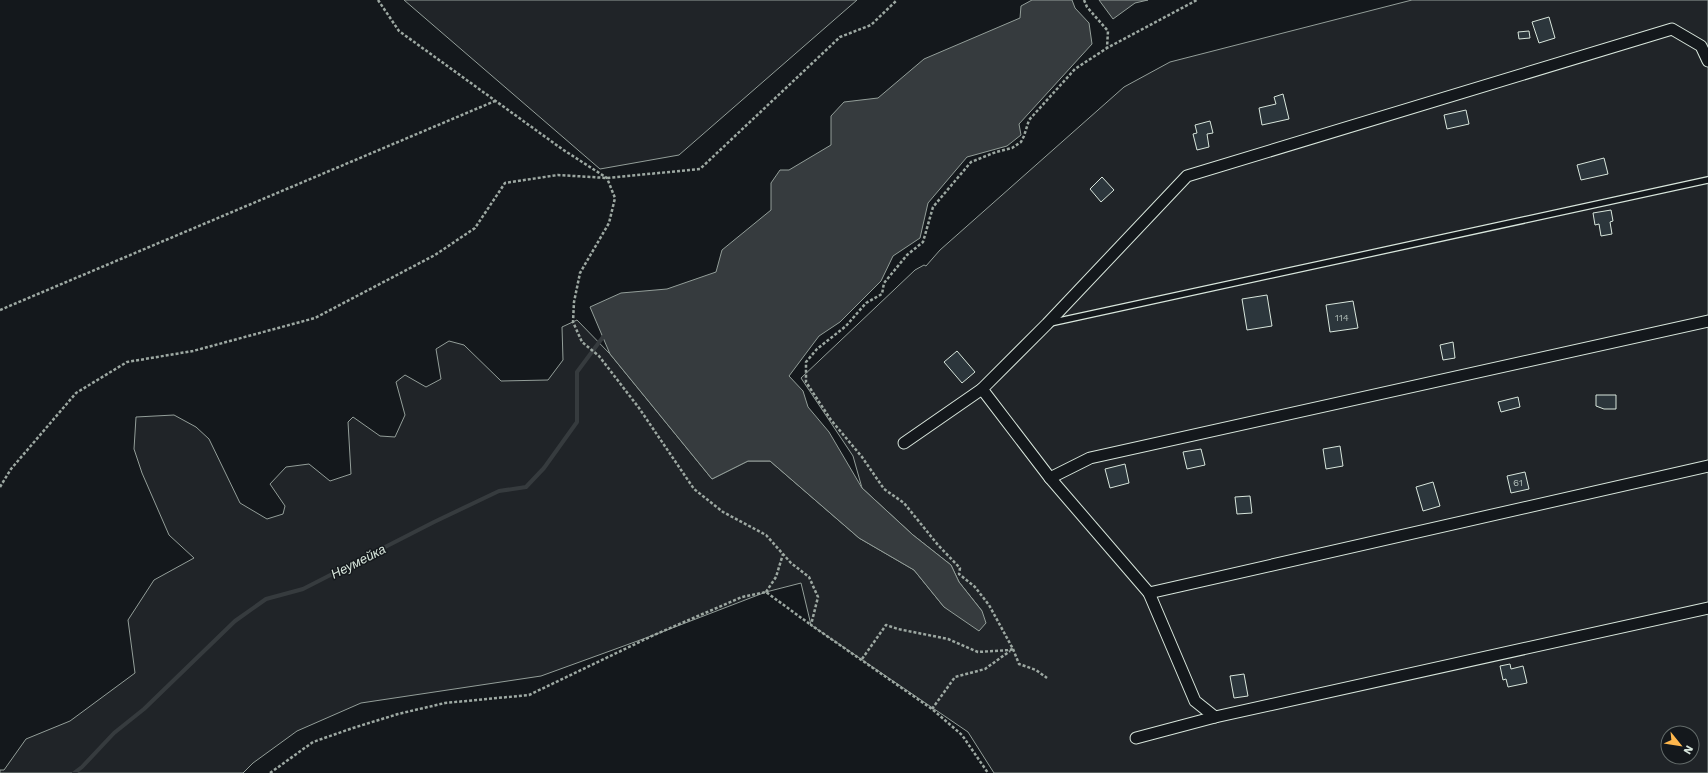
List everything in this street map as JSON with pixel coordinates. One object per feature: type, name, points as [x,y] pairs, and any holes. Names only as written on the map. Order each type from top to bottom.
[{"type":"street","points":[[904,443],[982,389],[1047,324],[1186,176],[1672,29],[1701,46],[1708,61]]},
{"type":"street","points":[[1050,478],[1090,458],[1708,321]]},
{"type":"street","points":[[982,389],[1050,478],[1149,593],[1195,701],[1216,717]]},
{"type":"street","points":[[1149,593],[1708,466]]},
{"type":"street","points":[[1136,738],[1216,717],[1708,608]]},
{"type":"lane","points":[[1047,324],[1708,180]]},
{"type":"path","points":[[378,0],[399,30],[562,149],[607,178],[615,198],[609,223],[580,273],[574,302],[573,322],[582,342],[599,356],[640,408],[694,489],[723,512],[766,535],[791,563],[809,577],[818,596],[811,624]]},
{"type":"path","points":[[0,487],[11,469],[76,393],[127,362],[193,351],[315,318],[435,255],[476,228],[505,183],[558,175],[607,178],[700,169],[840,36],[871,25],[897,0]]},
{"type":"path","points":[[1084,0],[1087,7],[1108,31],[1107,48]]},
{"type":"path","points":[[1047,678],[1036,670],[1019,664],[989,604],[976,587],[959,574],[960,568],[938,545],[904,503],[884,489],[862,457],[831,420],[806,382],[806,362],[816,348],[846,326],[866,303],[882,294],[884,283],[907,255],[923,242],[933,207],[971,162],[996,152],[1012,148],[1021,142],[1029,120],[1075,69],[1107,48],[1197,0]]},
{"type":"path","points":[[0,310],[495,101]]},
{"type":"path","points":[[270,773],[313,742],[398,714],[445,703],[529,695],[654,635],[742,597],[766,592],[776,577],[782,554]]},
{"type":"path","points":[[766,592],[932,708],[962,735],[988,773]]},
{"type":"path","points":[[862,659],[886,625],[898,630],[948,639],[978,652],[1012,650]]},
{"type":"path","points":[[932,708],[955,677],[985,669],[1012,650]]},
{"type":"shaded area","points":[[404,0],[857,0],[679,155],[600,169]]},
{"type":"shaded area","points":[[1032,0],[1072,0],[1075,8],[1089,23],[1092,44],[1019,124],[1021,135],[1007,146],[967,157],[928,203],[920,238],[893,256],[881,281],[840,322],[819,336],[789,376],[803,391],[808,407],[829,432],[862,488],[913,535],[951,565],[959,582],[982,611],[986,623],[979,631],[944,607],[914,570],[859,538],[770,461],[748,461],[712,479],[610,354],[590,307],[621,293],[667,289],[716,272],[722,250],[771,210],[771,183],[780,170],[789,170],[831,145],[831,116],[844,102],[878,98],[924,59],[1020,18],[1021,6]]},
{"type":"shaded area","points":[[1099,0],[1148,0],[1135,3],[1113,19]]},
{"type":"shaded area","points":[[1412,0],[1708,0],[1708,773],[994,773],[968,732],[811,625],[801,583],[766,592],[541,676],[361,703],[297,731],[253,763],[243,773],[0,773],[0,770],[4,770],[26,739],[70,721],[135,673],[128,620],[154,580],[194,558],[169,535],[142,473],[134,449],[136,417],[174,415],[196,427],[209,439],[240,503],[267,519],[283,514],[285,506],[270,484],[286,467],[309,464],[330,481],[351,474],[348,422],[353,417],[380,436],[395,437],[405,415],[396,382],[405,375],[426,387],[441,379],[436,349],[449,341],[464,345],[501,381],[548,380],[563,360],[562,327],[577,320],[610,354],[712,479],[748,461],[770,461],[859,538],[914,570],[944,607],[982,611],[959,582],[951,565],[913,535],[862,488],[853,456],[801,378],[915,270],[924,265],[926,266],[940,250],[1124,87],[1170,62]]},
{"type":"building","points":[[1549,17],[1555,38],[1539,43],[1532,22]]},
{"type":"building","points":[[1529,31],[1530,38],[1519,39],[1518,32]]},
{"type":"building","points":[[1283,94],[1289,119],[1262,125],[1259,108],[1276,104],[1274,97]]},
{"type":"building","points":[[1466,110],[1469,124],[1447,129],[1444,115]]},
{"type":"building","points":[[1210,121],[1213,133],[1207,134],[1209,147],[1197,150],[1193,134],[1197,133],[1195,125]]},
{"type":"building","points":[[1604,158],[1608,174],[1581,180],[1577,165]]},
{"type":"building","points":[[1102,177],[1114,190],[1101,202],[1090,189]]},
{"type":"building","points":[[1611,210],[1613,221],[1610,222],[1612,234],[1601,236],[1599,224],[1595,225],[1593,213]]},
{"type":"building","points":[[1267,295],[1272,326],[1247,330],[1242,299]]},
{"type":"building","points":[[1353,301],[1358,328],[1330,332],[1326,305]]},
{"type":"building","points":[[1453,342],[1455,358],[1443,360],[1440,345]]},
{"type":"building","points":[[957,351],[975,372],[962,383],[944,362]]},
{"type":"building","points":[[1596,395],[1616,395],[1616,409],[1604,409],[1596,406]]},
{"type":"building","points":[[1518,397],[1520,407],[1501,412],[1498,402]]},
{"type":"building","points":[[1340,446],[1343,466],[1326,469],[1323,449]]},
{"type":"building","points":[[1201,449],[1205,465],[1187,469],[1183,452]]},
{"type":"building","points":[[1125,464],[1129,483],[1110,488],[1105,469]]},
{"type":"building","points":[[1525,472],[1529,489],[1511,493],[1507,476]]},
{"type":"building","points":[[1433,482],[1440,506],[1423,511],[1416,487]]},
{"type":"building","points":[[1250,496],[1252,513],[1237,514],[1235,497]]},
{"type":"building","points":[[1510,664],[1511,669],[1523,666],[1527,683],[1508,687],[1506,679],[1503,680],[1500,666]]},
{"type":"building","points":[[1244,674],[1248,696],[1234,698],[1230,676]]},
{"type":"waterway","name":"Неумейка","points":[[74,773],[82,767],[114,733],[144,709],[235,621],[266,599],[303,589],[434,522],[499,491],[526,487],[544,468],[577,422],[577,372],[603,337]]}]
